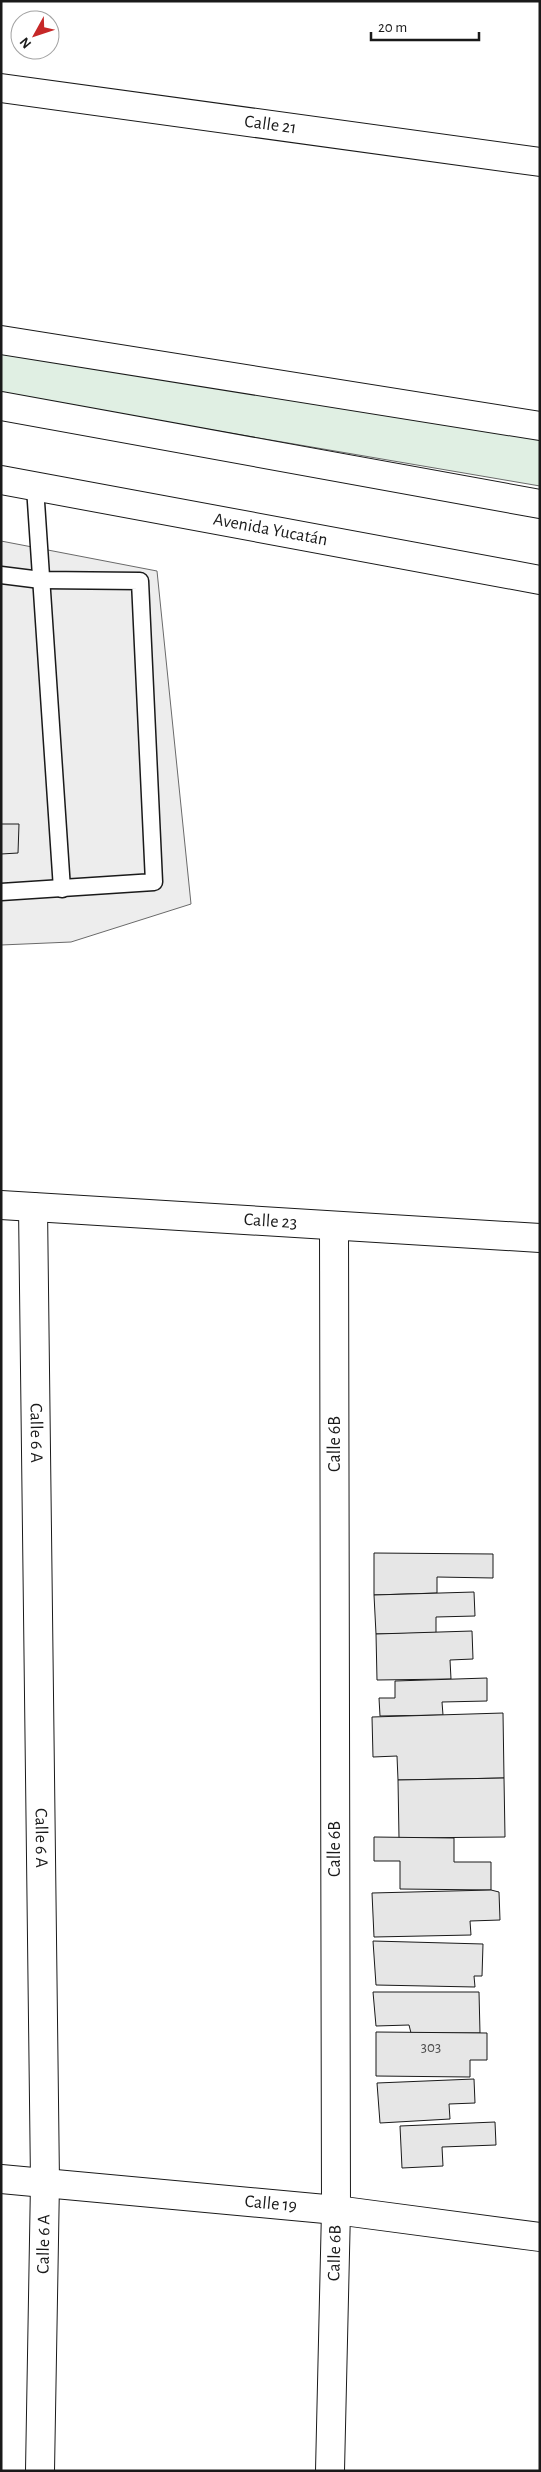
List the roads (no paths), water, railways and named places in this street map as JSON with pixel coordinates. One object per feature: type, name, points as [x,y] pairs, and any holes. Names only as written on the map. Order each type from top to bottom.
[{"type":"street","name":"Calle 21","points":[[1,88],[540,162]]},
{"type":"street","points":[[1,340],[540,426]]},
{"type":"street","points":[[1,406],[540,504]]},
{"type":"street","name":"Avenida Yucatán","points":[[1,480],[540,580]]},
{"type":"street","name":"Calle 23","points":[[1,1205],[540,1238]]},
{"type":"street","name":"Calle 6 A","points":[[33,1207],[45,2182],[40,2471]]},
{"type":"street","name":"Calle 6B","points":[[330,2471],[336,2210],[334,1226]]},
{"type":"street","name":"Calle 19","points":[[1,2179],[336,2210],[540,2237]]},
{"type":"lane","points":[[35,486],[62,889]]},
{"type":"lane","points":[[1,575],[41,580],[140,581],[154,882],[1,892]]}]
